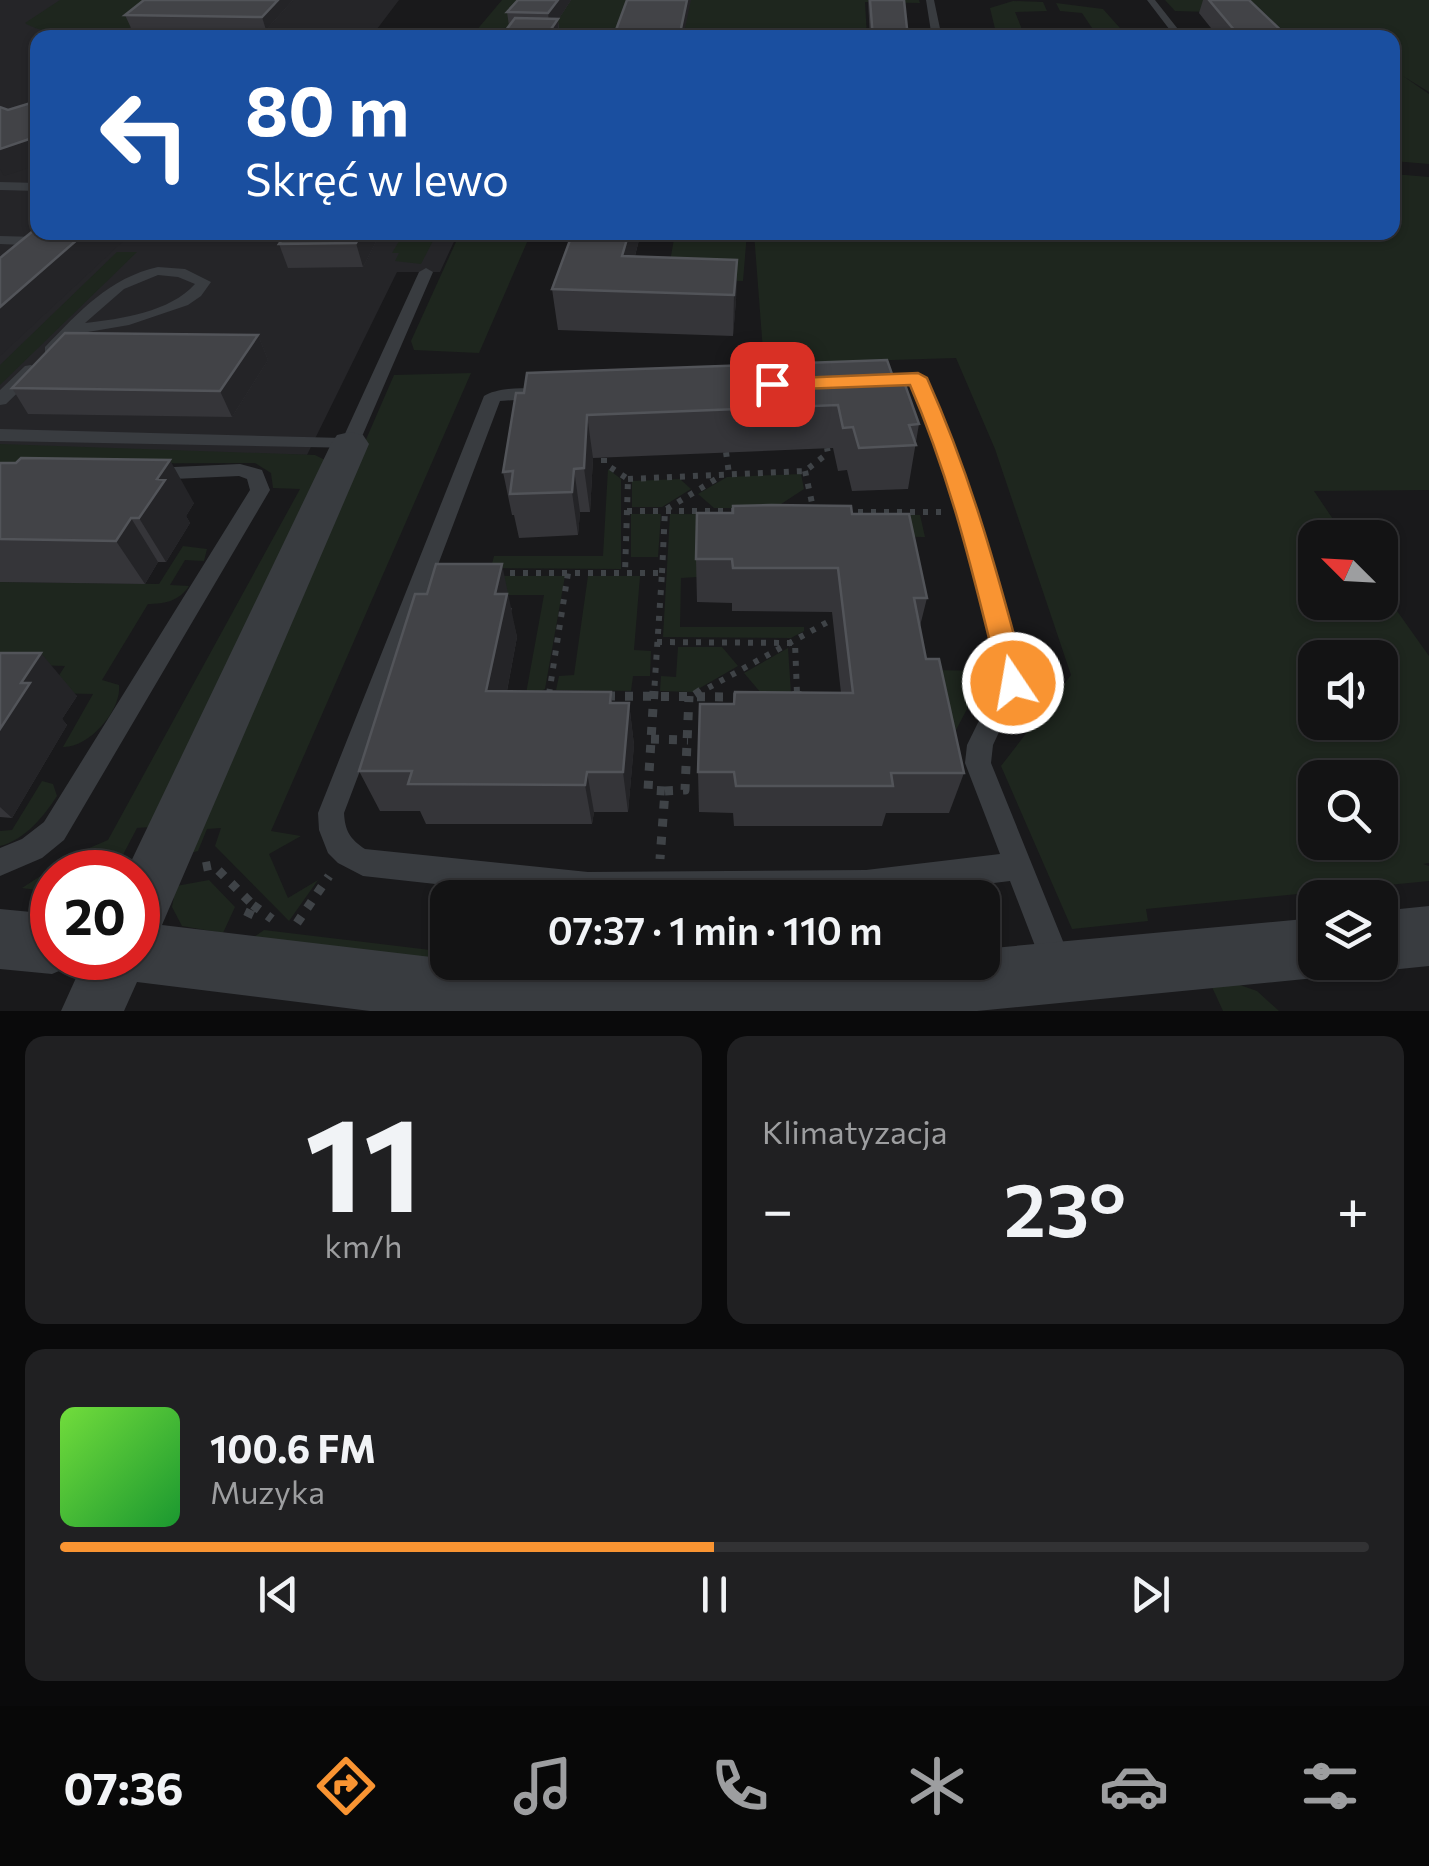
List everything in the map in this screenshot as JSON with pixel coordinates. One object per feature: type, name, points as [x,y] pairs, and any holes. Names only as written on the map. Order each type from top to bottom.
[{"type":"street","points":[[160,863],[350,444]]},
{"type":"street","points":[[1398,939],[1429,936]]},
{"type":"street","points":[[0,939],[30,942]]},
{"type":"street","points":[[160,955],[500,996],[623,1002],[791,998],[1298,950]]},
{"type":"street","points":[[92,1011],[106,980]]},
{"type":"lane","points":[[930,0],[936,30]]},
{"type":"lane","points":[[1151,0],[1175,30]]},
{"type":"lane","points":[[0,186],[30,186]]},
{"type":"lane","points":[[0,240],[38,241],[0,273]]},
{"type":"lane","points":[[0,400],[72,328],[115,286],[136,275],[178,270],[204,282],[200,290],[157,310],[104,328],[72,328]]},
{"type":"lane","points":[[0,435],[350,444],[426,272]]},
{"type":"lane","points":[[860,381],[918,378],[952,456],[1014,674],[980,745],[978,763],[1061,974]]},
{"type":"lane","points":[[555,394],[494,396],[332,813],[331,835],[344,854],[363,862],[588,886],[659,873],[866,884],[1019,866]]},
{"type":"lane","points":[[0,862],[32,849],[54,831],[260,490],[255,475],[240,470],[132,474]]},
{"type":"path","points":[[604,458],[604,463],[628,479],[725,475],[805,471],[828,452],[827,448]]},
{"type":"path","points":[[725,475],[726,452]]},
{"type":"path","points":[[805,471],[814,512]]},
{"type":"path","points":[[665,510],[725,475]]},
{"type":"path","points":[[625,573],[628,479]]},
{"type":"path","points":[[665,510],[648,790],[686,790],[692,696]]},
{"type":"path","points":[[627,511],[758,512]]},
{"type":"path","points":[[795,512],[952,512]]},
{"type":"path","points":[[490,572],[662,573]]},
{"type":"path","points":[[548,696],[568,573]]},
{"type":"path","points":[[692,696],[833,619]]},
{"type":"path","points":[[657,642],[795,643],[798,698],[792,698],[805,704]]},
{"type":"path","points":[[533,702],[548,696],[566,696]]},
{"type":"path","points":[[602,696],[753,697]]},
{"type":"path","points":[[651,739],[688,740]]},
{"type":"path","points":[[659,873],[665,791]]},
{"type":"path","points":[[643,861],[659,873]]},
{"type":"path","points":[[659,873],[680,861]]},
{"type":"shaded area","points":[[0,0],[399,0],[376,30],[30,30],[30,240],[455,240],[440,272],[397,272],[307,455],[0,448]]},
{"type":"shaded area","points":[[60,0],[202,0],[157,5],[129,28],[170,28],[165,30],[44,30],[25,23]]},
{"type":"shaded area","points":[[502,0],[919,0],[920,3],[865,2],[867,30],[477,30]]},
{"type":"shaded area","points":[[1165,0],[1429,0],[1429,92],[1403,76],[1429,94],[1429,164],[1400,162],[1400,30],[1262,30],[1245,13],[1175,11]]},
{"type":"shaded area","points":[[1013,1],[1043,2],[1047,11],[1015,12],[1022,30],[995,30],[990,8]]},
{"type":"shaded area","points":[[1056,3],[1103,9],[1122,30],[1093,30],[1082,13],[1060,11]]},
{"type":"shaded area","points":[[1400,175],[1429,177],[1429,490],[1314,491],[1334,520],[1298,520],[1298,620],[1398,620],[1398,612],[1429,656],[1429,863],[1423,864],[1429,866],[1429,881],[1398,884],[1398,880],[1298,880],[1298,894],[1146,909],[1148,921],[1072,929],[1001,766],[1071,675],[995,449],[956,358],[764,364],[755,240],[1400,240]]},
{"type":"shaded area","points":[[400,240],[433,240],[421,264],[395,261],[399,253],[392,253]]},
{"type":"shaded area","points":[[457,240],[528,240],[479,353],[414,350],[411,341]]},
{"type":"shaded area","points":[[674,240],[746,240],[743,281],[667,279]]},
{"type":"shaded area","points":[[117,252],[137,252],[0,385],[0,365]]},
{"type":"shaded area","points":[[471,373],[271,831],[301,836],[269,854],[288,898],[318,880],[289,921],[215,846],[221,828],[207,829],[198,851],[186,854],[394,375]]},
{"type":"shaded area","points":[[0,444],[315,455],[325,460],[150,827],[137,828],[126,850],[85,850],[108,840],[300,489],[273,488],[271,473],[255,463],[0,464]]},
{"type":"shaded area","points":[[608,469],[621,479],[621,569],[491,568],[494,556],[603,556]]},
{"type":"shaded area","points":[[801,474],[804,489],[775,508],[714,508],[698,494],[727,477]]},
{"type":"shaded area","points":[[680,479],[691,489],[662,507],[632,507],[632,481]]},
{"type":"shaded area","points":[[631,514],[661,514],[658,557],[631,557]]},
{"type":"shaded area","points":[[670,514],[920,515],[925,537],[699,535],[697,577],[681,578],[680,627],[804,627],[804,631],[791,638],[663,637]]},
{"type":"shaded area","points":[[183,546],[207,549],[204,561],[185,560],[170,585],[189,586],[181,595],[148,604],[102,680],[119,685],[119,695],[109,716],[93,734],[73,746],[63,747],[93,694],[0,692],[58,677],[65,666],[0,664],[0,582],[159,584]]},
{"type":"shaded area","points":[[489,576],[565,576],[545,689],[525,699],[544,595],[484,595]]},
{"type":"shaded area","points":[[588,576],[640,576],[634,650],[651,651],[650,676],[633,676],[631,691],[556,690],[559,676],[574,675]]},
{"type":"shaded area","points":[[678,647],[722,647],[738,666],[693,692],[660,691],[661,676],[676,677]]},
{"type":"shaded area","points":[[788,648],[791,693],[761,693],[744,673]]},
{"type":"shaded area","points":[[932,670],[987,671],[947,747]]},
{"type":"shaded area","points":[[42,781],[53,784],[57,796],[26,833],[0,846],[0,831],[12,830]]},
{"type":"shaded area","points":[[209,880],[235,907],[223,933],[182,926],[172,907],[176,886]]},
{"type":"shaded area","points":[[264,930],[430,950],[430,958],[254,937]]},
{"type":"shaded area","points":[[1237,984],[1257,991],[1279,1011],[1223,1011],[1212,987]]},
{"type":"building","points":[[144,0],[278,0],[262,17],[125,15]]},
{"type":"building","points":[[518,0],[558,0],[548,13],[507,12]]},
{"type":"building","points":[[627,0],[687,0],[681,30],[616,30]]},
{"type":"building","points":[[870,0],[904,0],[907,30],[872,30]]},
{"type":"building","points":[[1209,0],[1249,0],[1281,30],[1234,30]]},
{"type":"building","points":[[515,18],[558,19],[550,30],[506,30]]},
{"type":"building","points":[[30,103],[30,139],[0,149],[0,107],[8,110]]},
{"type":"building","points":[[30,234],[30,240],[77,240],[0,307],[0,258]]},
{"type":"building","points":[[282,240],[358,240],[356,243],[279,244]]},
{"type":"building","points":[[570,240],[627,240],[622,256],[737,260],[734,295],[552,289]]},
{"type":"building","points":[[65,333],[258,335],[220,391],[12,388]]},
{"type":"building","points":[[887,360],[893,377],[902,376],[919,424],[909,425],[916,445],[859,448],[853,427],[843,428],[838,405],[587,415],[584,468],[574,469],[572,492],[510,494],[513,471],[503,472],[516,393],[524,393],[527,373]]},
{"type":"building","points":[[21,458],[170,460],[157,479],[165,480],[139,518],[131,518],[116,541],[0,539],[0,463],[16,463]]},
{"type":"building","points":[[733,506],[851,506],[852,514],[909,514],[927,598],[914,598],[926,659],[939,659],[964,773],[891,773],[893,786],[736,786],[734,772],[698,772],[700,704],[734,704],[735,692],[853,693],[838,568],[733,568],[732,559],[696,559],[697,513],[733,513]]},
{"type":"building","points":[[436,564],[502,564],[495,594],[507,594],[486,691],[611,692],[610,703],[629,703],[623,772],[587,772],[585,785],[408,784],[412,771],[359,771],[415,594],[427,594]]},
{"type":"building","points":[[0,653],[41,653],[21,683],[30,683],[0,729]]},
{"type":"route","points":[[772,384],[918,378],[952,456],[971,517],[1014,674],[1013,683]]}]
